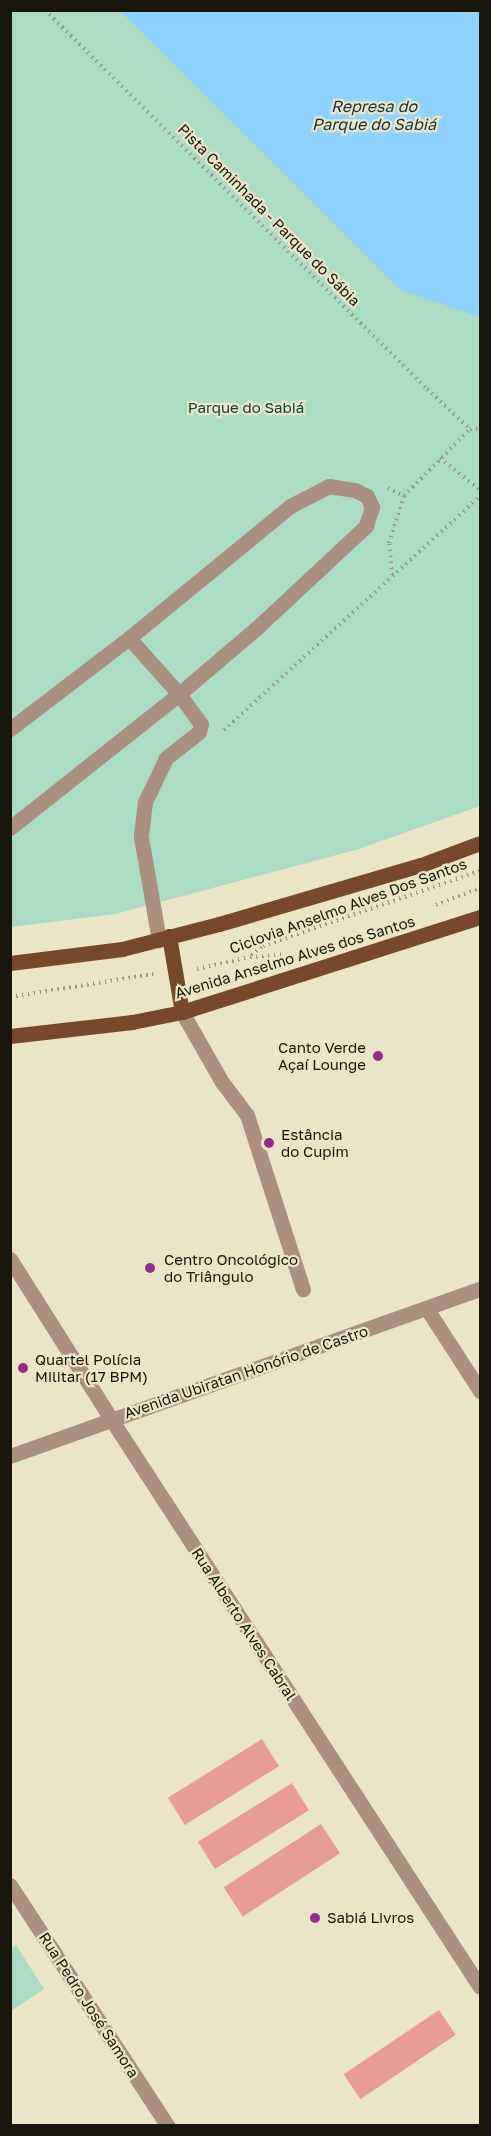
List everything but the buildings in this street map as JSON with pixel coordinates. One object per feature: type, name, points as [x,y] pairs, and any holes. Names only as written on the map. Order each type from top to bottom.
[{"type":"main road","points":[[10,963],[122,949],[219,924],[421,865],[480,843]]},
{"type":"main road","name":"Avenida Anselmo Alves dos Santos","points":[[10,1036],[132,1022],[182,1012],[480,917]]},
{"type":"main road","points":[[164,938],[177,972],[182,1012]]},
{"type":"street","points":[[10,729],[129,638],[290,506],[329,486],[355,490],[367,496],[372,507],[366,526],[260,625],[179,694],[10,828]]},
{"type":"street","points":[[129,638],[179,694],[201,724],[199,732],[166,758],[145,802],[141,837],[164,938]]},
{"type":"street","points":[[182,1012],[222,1082],[247,1115],[303,1289]]},
{"type":"street","name":"Rua Alberto Alves Cabral","points":[[10,1259],[111,1419],[480,1987]]},
{"type":"street","name":"Avenida Ubiratan Honório de Castro","points":[[10,1456],[480,1289]]},
{"type":"street","points":[[428,1309],[480,1391]]},
{"type":"street","name":"Rua Pedro José Samora","points":[[10,1884],[168,2126]]},
{"type":"path","name":"Pista Caminhada - Parque do Sábia","points":[[45,10],[470,429]]},
{"type":"path","points":[[392,576],[389,543],[404,496],[470,429],[480,428]]},
{"type":"path","points":[[440,458],[480,490]]},
{"type":"path","points":[[218,735],[480,496]]},
{"type":"path","name":"Ciclovia Anselmo Alves Dos Santos","points":[[10,997],[140,975],[177,972],[250,957],[262,946],[480,871]]},
{"type":"green space","name":"Parque do Sabiá","points":[[10,11],[480,11],[480,806],[359,849],[115,914],[11,927]]},
{"type":"green space","points":[[16,1945],[44,1989],[11,2011],[11,1948]]},
{"type":"water","name":"Represa do Parque do Sabiá","points":[[120,11],[480,11],[480,317],[401,290]]},
{"type":"place","name":"Canto Verde Açaí Lounge","points":[[378,1056]]},
{"type":"place","name":"Estância do Cupim","points":[[269,1143]]},
{"type":"place","name":"Centro Oncológico do Triângulo","points":[[150,1268]]},
{"type":"place","name":"Quartel Polícia Militar (17 BPM)","points":[[23,1368]]},
{"type":"place","name":"Sabiá Livros","points":[[315,1918]]}]
